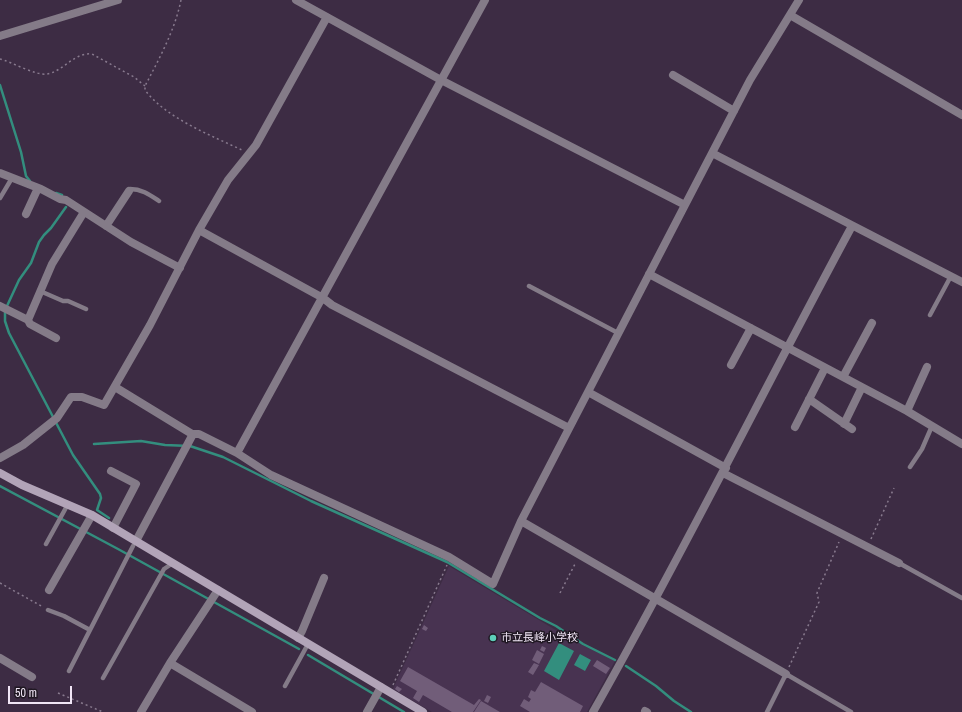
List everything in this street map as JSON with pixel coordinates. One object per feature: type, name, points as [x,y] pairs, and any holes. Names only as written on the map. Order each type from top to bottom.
[{"type":"street","points":[[0,36],[118,0]]},
{"type":"street","points":[[296,0],[441,80],[685,205]]},
{"type":"street","points":[[237,453],[485,0]]},
{"type":"street","points":[[115,387],[193,434],[199,434],[237,453],[271,475],[450,557],[493,584],[521,521],[750,80],[799,0]]},
{"type":"street","points":[[790,15],[962,115]]},
{"type":"street","points":[[0,458],[23,445],[57,418],[71,397],[82,397],[104,405],[150,325],[199,230],[228,180],[256,145],[327,17]]},
{"type":"street","points":[[673,75],[734,111]]},
{"type":"street","points":[[712,153],[962,282]]},
{"type":"street","points":[[0,174],[38,188],[60,199],[66,200],[131,242],[180,268]]},
{"type":"street","points":[[26,214],[38,188]]},
{"type":"street","points":[[106,226],[129,191]]},
{"type":"street","points":[[28,320],[52,264],[84,212]]},
{"type":"street","points":[[593,712],[725,470],[787,347],[852,226]]},
{"type":"street","points":[[199,230],[323,298],[332,305],[569,428]]},
{"type":"street","points":[[649,274],[907,411],[962,444]]},
{"type":"street","points":[[0,306],[28,320],[30,324],[56,338]]},
{"type":"street","points":[[844,377],[872,323]]},
{"type":"street","points":[[731,365],[751,328]]},
{"type":"street","points":[[907,411],[927,367]]},
{"type":"street","points":[[795,427],[825,368]]},
{"type":"street","points":[[844,424],[862,387]]},
{"type":"street","points":[[588,392],[842,535],[899,563]]},
{"type":"street","points":[[809,399],[852,429]]},
{"type":"street","points":[[135,544],[193,434]]},
{"type":"street","points":[[111,471],[136,484],[113,528]]},
{"type":"street","points":[[0,473],[92,515],[135,544],[174,563],[423,712]]},
{"type":"street","points":[[49,590],[92,515]]},
{"type":"street","points":[[521,521],[786,674]]},
{"type":"street","points":[[298,638],[324,578]]},
{"type":"street","points":[[141,712],[170,663],[218,590]]},
{"type":"street","points":[[0,658],[32,677]]},
{"type":"street","points":[[170,663],[252,712]]},
{"type":"street","points":[[367,712],[381,687]]},
{"type":"lane","points":[[0,198],[12,178]]},
{"type":"lane","points":[[129,191],[130,189],[137,189],[146,192],[159,201]]},
{"type":"lane","points":[[930,315],[951,276]]},
{"type":"lane","points":[[529,286],[618,333]]},
{"type":"lane","points":[[40,290],[63,301],[68,301],[86,309]]},
{"type":"lane","points":[[910,467],[922,449],[932,426]]},
{"type":"lane","points":[[46,544],[68,504]]},
{"type":"lane","points":[[68,671],[135,544]]},
{"type":"lane","points":[[103,678],[164,569],[174,563]]},
{"type":"lane","points":[[899,563],[962,598]]},
{"type":"lane","points":[[48,610],[64,616],[90,630]]},
{"type":"lane","points":[[285,686],[308,644]]},
{"type":"lane","points":[[767,712],[786,674],[851,712]]},
{"type":"path","points":[[145,86],[172,29],[181,0]]},
{"type":"path","points":[[0,59],[45,75],[55,72],[80,55],[85,53],[92,54],[134,77],[145,86],[145,90],[150,97],[164,109],[181,120],[250,153]]},
{"type":"path","points":[[866,547],[876,530],[894,488]]},
{"type":"path","points":[[786,674],[819,602],[817,593],[842,535]]},
{"type":"path","points":[[560,593],[580,555]]},
{"type":"path","points":[[389,692],[447,565]]},
{"type":"path","points":[[0,583],[48,610]]},
{"type":"path","points":[[58,693],[103,712]]},
{"type":"shaded area","name":"市立長峰小学校","points":[[449,566],[574,641],[615,661],[587,712],[432,712],[393,689]]},
{"type":"shaded area","points":[[559,643],[574,651],[559,680],[544,671]]},
{"type":"shaded area","points":[[580,654],[591,660],[585,671],[574,665]]},
{"type":"building","points":[[424,625],[428,628],[426,631],[422,629]]},
{"type":"building","points":[[542,646],[546,648],[544,652],[540,650]]},
{"type":"building","points":[[537,650],[544,654],[539,664],[532,660]]},
{"type":"building","points":[[597,660],[610,668],[606,674],[593,666]]},
{"type":"building","points":[[534,663],[539,665],[533,675],[528,672]]},
{"type":"building","points":[[408,667],[474,705],[479,699],[481,700],[473,712],[452,712],[423,695],[419,702],[413,698],[417,691],[400,681]]},
{"type":"building","points":[[541,682],[583,706],[580,712],[530,712],[520,706],[524,699],[529,702],[531,699],[528,697],[531,690],[535,692]]},
{"type":"building","points":[[397,686],[402,689],[399,692],[395,689]]},
{"type":"building","points":[[487,695],[491,697],[488,703],[484,701]]},
{"type":"building","points":[[481,701],[500,712],[474,712]]},
{"type":"waterway","points":[[0,85],[21,152],[26,176],[30,181]]},
{"type":"waterway","points":[[56,193],[62,195]]},
{"type":"waterway","points":[[66,207],[39,242],[31,263],[19,280],[7,306],[5,321],[9,333],[73,455],[100,494],[101,498],[97,510],[109,518]]},
{"type":"waterway","points":[[94,444],[141,441],[165,445],[190,446],[223,457],[311,501],[447,562],[540,618],[556,626],[583,644],[615,660]]},
{"type":"waterway","points":[[0,486],[299,649]]},
{"type":"waterway","points":[[308,655],[404,712]]},
{"type":"waterway","points":[[626,666],[691,712]]},
{"type":"place","name":"市立長峰小学校","points":[[493,638]]}]
